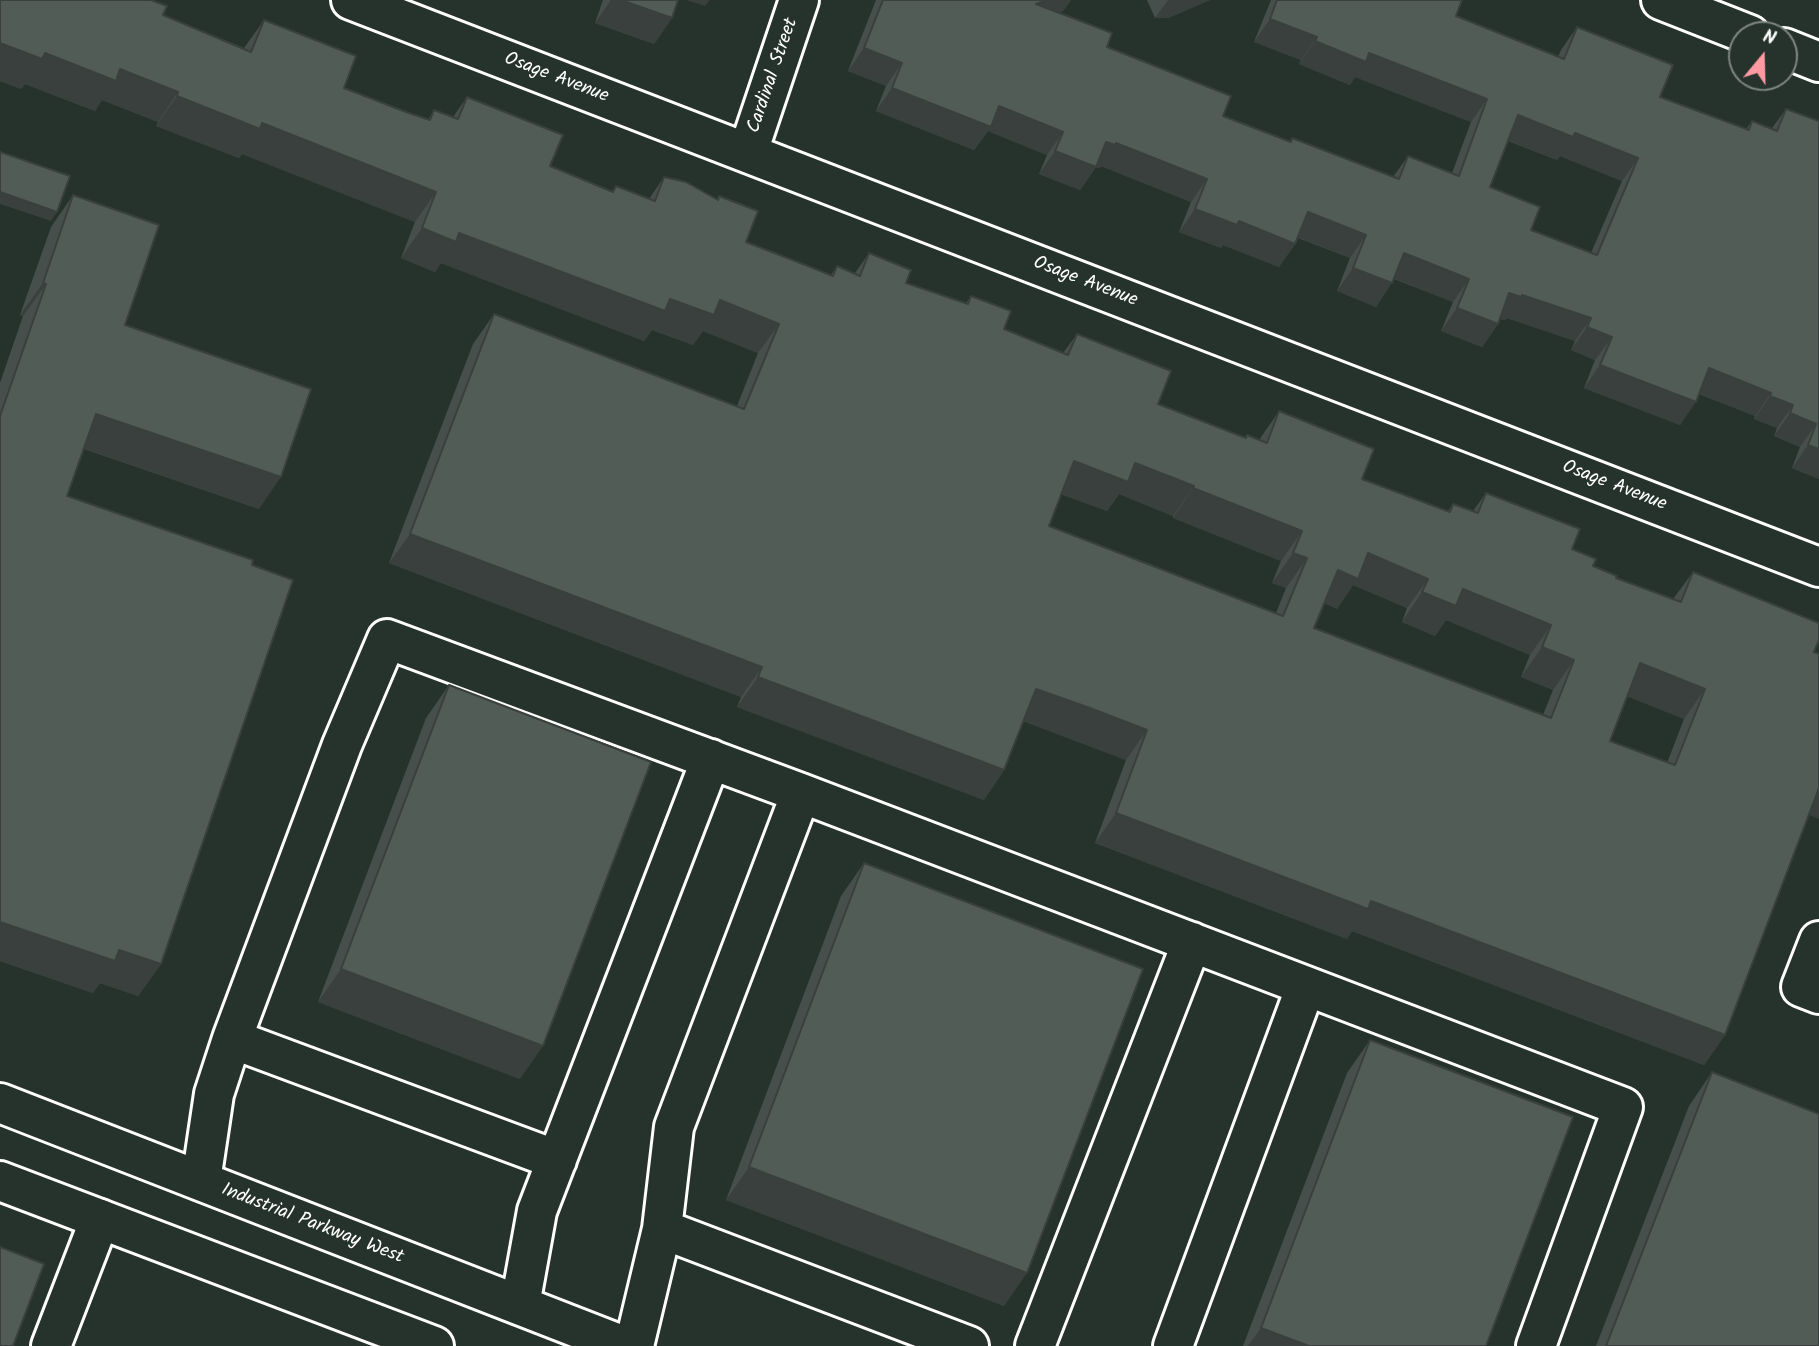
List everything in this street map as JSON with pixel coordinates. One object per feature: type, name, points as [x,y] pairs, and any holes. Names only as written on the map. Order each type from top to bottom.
[{"type":"street","name":"Osage Avenue","points":[[351,0],[1819,566]]},
{"type":"street","name":"Cardinal Street","points":[[748,152],[799,0]]},
{"type":"street","points":[[1661,0],[1728,26]]},
{"type":"street","points":[[1798,54],[1819,62]]},
{"type":"street","points":[[201,1181],[214,1094],[232,1039],[342,745],[387,639],[801,793],[1623,1107],[1536,1346]]},
{"type":"street","points":[[520,1305],[537,1212],[711,759]]},
{"type":"street","points":[[634,1346],[662,1229],[674,1127],[801,793]]},
{"type":"street","points":[[1819,941],[1801,987],[1819,994]]},
{"type":"street","points":[[1035,1346],[1192,942]]},
{"type":"street","points":[[1173,1346],[1306,986]]},
{"type":"street","points":[[232,1039],[557,1160]]},
{"type":"street","name":"Industrial Parkway West","points":[[0,1103],[624,1346]]},
{"type":"street","points":[[0,1181],[434,1346]]},
{"type":"street","points":[[51,1346],[100,1219]]},
{"type":"street","points":[[662,1229],[969,1346]]},
{"type":"building","points":[[0,0],[151,0],[167,6],[163,15],[251,52],[264,20],[356,56],[344,88],[406,112],[430,120],[434,110],[458,119],[467,97],[563,135],[550,166],[613,192],[616,186],[655,201],[664,177],[686,182],[718,200],[719,196],[758,211],[746,242],[833,276],[837,266],[860,276],[869,253],[911,270],[906,283],[968,304],[971,296],[1011,311],[1004,329],[1068,355],[1077,334],[1171,371],[1158,404],[1246,438],[1247,435],[1267,443],[1279,411],[1374,449],[1362,479],[1450,512],[1453,504],[1478,513],[1486,493],[1580,529],[1572,549],[1596,559],[1593,566],[1617,576],[1616,578],[1681,602],[1693,572],[1819,623],[1819,640],[1814,652],[1819,654],[1819,788],[1725,1035],[1371,901],[1368,909],[1116,813],[1147,730],[1090,708],[1036,689],[1004,770],[758,677],[762,667],[410,534],[494,314],[744,409],[779,324],[720,300],[714,315],[670,299],[665,311],[459,233],[456,242],[422,228],[436,192],[262,123],[260,129],[177,96],[178,92],[120,69],[116,81],[45,53],[42,59],[0,43]],"holes":[[[1074,461],[1128,482],[1135,463],[1302,531],[1293,553],[1307,558],[1283,616],[1049,526]],[[1368,553],[1428,579],[1422,592],[1456,606],[1463,589],[1551,625],[1542,647],[1574,660],[1551,718],[1314,628],[1338,570],[1358,579]],[[1640,663],[1705,689],[1675,765],[1610,741]]]},
{"type":"building","points":[[621,0],[678,0],[672,18]]},
{"type":"building","points":[[883,0],[1047,0],[1036,4],[1112,33],[1107,47],[1231,96],[1223,116],[1291,142],[1292,138],[1399,179],[1408,156],[1459,176],[1487,99],[1369,53],[1366,62],[1315,41],[1317,37],[1270,19],[1277,0],[1462,0],[1456,16],[1564,59],[1577,27],[1673,65],[1660,97],[1749,130],[1752,121],[1777,131],[1786,109],[1819,121],[1819,449],[1808,445],[1816,424],[1790,413],[1793,405],[1770,396],[1771,393],[1709,368],[1696,402],[1600,365],[1612,337],[1587,327],[1591,318],[1509,293],[1498,324],[1457,308],[1469,279],[1404,253],[1392,283],[1353,268],[1366,235],[1308,212],[1295,244],[1239,221],[1237,225],[1195,209],[1207,179],[1116,143],[1106,142],[1096,167],[1055,151],[1063,132],[999,106],[991,127],[892,88],[902,63],[864,48]],"holes":[[[1518,115],[1573,137],[1575,133],[1638,158],[1597,255],[1531,230],[1540,207],[1490,187]]]},
{"type":"building","points":[[0,152],[70,176],[57,212],[0,192]]},
{"type":"building","points":[[73,195],[159,225],[125,325],[311,389],[281,477],[96,414],[67,496],[253,560],[252,565],[293,580],[161,964],[119,950],[115,961],[0,922],[0,416],[46,284],[43,283]]},
{"type":"building","points":[[449,685],[651,762],[543,1046],[341,969]]},
{"type":"building","points":[[864,863],[1143,969],[1027,1273],[749,1167]]},
{"type":"building","points":[[1370,1040],[1573,1117],[1486,1346],[1309,1346],[1261,1328]]},
{"type":"building","points":[[1712,1072],[1819,1114],[1819,1346],[1606,1346]]},
{"type":"building","points":[[0,1247],[44,1264],[13,1346],[0,1346]]}]
